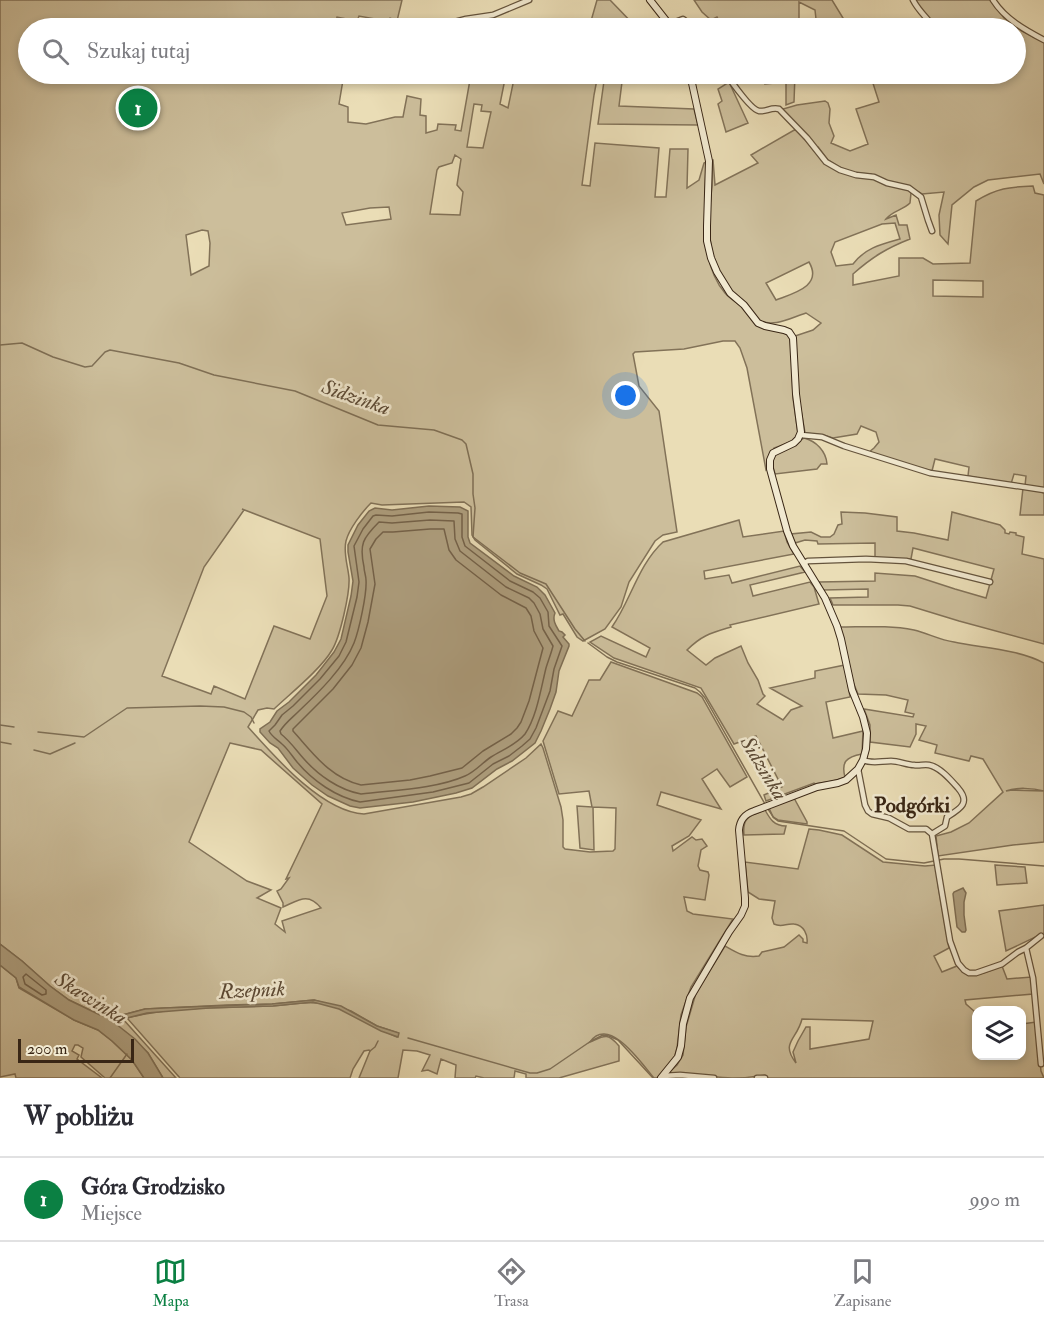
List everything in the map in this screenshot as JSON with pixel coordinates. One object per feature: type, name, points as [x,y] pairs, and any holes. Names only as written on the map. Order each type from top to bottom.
[{"type":"street","points":[[473,18],[493,15],[530,0]]},
{"type":"street","points":[[650,0],[665,18]]},
{"type":"street","points":[[913,0],[926,18]]},
{"type":"street","points":[[993,0],[1009,18]]},
{"type":"street","points":[[1026,30],[1044,40]]},
{"type":"street","points":[[662,1077],[678,1057],[690,998],[743,911],[746,898],[740,843],[741,820],[746,814],[763,807],[817,787],[842,782],[858,769],[863,760],[867,733],[852,690],[837,626],[825,598],[787,531],[770,463],[773,453],[794,443],[801,435],[792,335],[784,330],[758,323],[744,305],[730,293],[711,258],[706,226],[709,161],[692,84]]},
{"type":"street","points":[[734,84],[751,107],[760,111],[779,109],[826,162],[840,170],[874,177],[887,183],[909,188],[921,197],[932,231]]},
{"type":"street","points":[[801,435],[822,437],[844,447],[930,473],[1044,490]]},
{"type":"street","points":[[804,563],[866,559],[906,561],[990,582]]},
{"type":"street","points":[[863,760],[869,763],[892,761],[934,766],[953,782],[962,793],[964,801],[960,808],[948,817],[945,826],[932,834]]},
{"type":"street","points":[[858,769],[868,811],[889,818],[909,829],[926,829],[932,834],[950,941],[958,963],[964,970],[976,973],[994,968],[1041,936]]},
{"type":"street","points":[[1026,948],[1033,978],[1041,1064]]},
{"type":"street","points":[[662,1077],[680,1075],[714,1078]]},
{"type":"street","points":[[757,1078],[765,1078]]},
{"type":"shaded area","points":[[0,0],[402,0],[398,18],[359,16],[358,18],[18,18],[18,84],[342,84],[339,104],[348,107],[348,122],[366,124],[403,117],[407,96],[421,99],[420,115],[426,116],[426,133],[437,130],[438,124],[456,125],[455,130],[461,131],[469,84],[504,84],[500,104],[508,108],[513,84],[596,84],[582,185],[590,186],[595,143],[659,148],[655,197],[666,197],[670,149],[688,149],[687,188],[699,180],[706,162],[705,230],[710,265],[716,280],[725,293],[759,325],[784,333],[791,340],[793,398],[798,434],[793,441],[774,448],[768,458],[766,470],[747,368],[735,341],[723,341],[684,349],[635,352],[633,354],[639,386],[659,411],[677,532],[663,535],[655,541],[629,582],[621,607],[605,629],[583,641],[577,637],[563,614],[560,615],[547,589],[517,574],[475,540],[472,535],[471,507],[464,502],[382,505],[371,503],[356,521],[346,541],[348,594],[332,650],[313,673],[274,709],[258,710],[248,727],[285,767],[316,793],[348,811],[364,814],[471,794],[526,758],[541,744],[561,807],[563,847],[590,852],[613,851],[615,849],[616,808],[593,807],[594,850],[580,848],[577,806],[592,807],[589,791],[559,794],[543,741],[558,711],[572,716],[589,680],[600,680],[611,662],[697,693],[702,697],[747,777],[730,787],[717,769],[702,779],[721,809],[661,792],[657,805],[701,820],[689,836],[672,846],[673,851],[692,837],[696,840],[702,839],[707,846],[701,850],[698,866],[700,870],[708,872],[709,875],[705,900],[684,897],[687,911],[693,914],[733,919],[691,987],[681,1015],[674,1059],[657,1078],[654,1078],[625,1045],[606,1034],[598,1035],[590,1042],[608,1037],[619,1046],[619,1061],[559,1078],[526,1078],[526,1074],[515,1071],[514,1078],[476,1076],[475,1078],[455,1078],[456,1065],[441,1059],[437,1074],[428,1070],[422,1071],[430,1055],[403,1050],[398,1078],[359,1078],[369,1050],[364,1051],[350,1078],[180,1078],[127,1018],[180,1009],[315,1003],[339,1008],[397,1037],[398,1033],[377,1026],[351,1011],[314,1000],[145,1009],[115,1017],[100,1015],[69,1000],[0,944]],"holes":[[[474,104],[482,105],[481,111],[491,112],[483,148],[467,147]],[[455,155],[461,159],[457,185],[463,192],[460,215],[430,214],[437,170],[439,167],[452,163]],[[389,207],[391,219],[346,225],[342,213]],[[202,230],[208,231],[209,266],[191,275],[186,235]],[[242,509],[320,539],[327,596],[310,639],[274,626],[245,699],[214,686],[211,694],[162,676],[204,567],[244,510]],[[230,743],[261,750],[322,804],[286,879],[289,878],[277,891],[283,907],[307,899],[312,900],[321,908],[282,921],[285,932],[275,924],[281,908],[257,898],[271,890],[247,881],[189,842]]]},
{"type":"shaded area","points":[[597,0],[610,0],[627,18],[592,18]]},
{"type":"shaded area","points":[[694,0],[832,0],[843,18],[816,18],[815,10],[799,2],[799,18],[709,18]]},
{"type":"shaded area","points":[[914,0],[991,0],[1004,18],[928,18]]},
{"type":"shaded area","points":[[1026,33],[1044,42],[1044,184],[1040,174],[988,180],[974,187],[952,205],[948,244],[940,235],[939,215],[944,192],[922,194],[917,191],[911,193],[910,203],[886,219],[896,215],[899,225],[907,225],[910,239],[880,254],[860,268],[853,274],[853,285],[899,276],[899,258],[923,258],[933,264],[970,263],[976,201],[997,191],[1017,187],[1033,186],[1035,193],[1044,195],[1044,488],[1025,486],[1026,476],[1014,474],[1011,484],[968,476],[969,467],[935,459],[932,471],[868,453],[879,442],[876,432],[861,426],[857,434],[833,438],[805,433],[798,393],[795,336],[813,330],[821,323],[806,313],[776,323],[758,320],[728,290],[713,259],[708,224],[712,160],[715,185],[758,163],[751,155],[796,129],[821,159],[841,172],[874,177],[871,174],[855,173],[828,160],[783,112],[783,109],[825,101],[830,109],[829,123],[834,136],[831,143],[850,151],[868,144],[856,109],[879,102],[873,84],[1026,84]],"holes":[[[895,223],[900,239],[868,250],[853,264],[836,266],[831,252],[835,242],[882,224]],[[809,262],[812,270],[809,283],[798,291],[776,300],[766,283]],[[933,280],[983,281],[983,297],[933,296]]]},
{"type":"shaded area","points":[[604,84],[622,84],[619,106],[694,109],[698,125],[598,124]]},
{"type":"shaded area","points":[[730,84],[748,123],[726,132],[718,104],[722,101],[718,89]]},
{"type":"shaded area","points":[[786,84],[795,84],[794,102],[786,105]]},
{"type":"shaded area","points":[[804,438],[820,447],[827,464],[821,464],[817,469],[775,474],[772,463],[774,455]]},
{"type":"shaded area","points":[[1023,488],[1041,490],[1044,494],[1044,515],[1020,515]]},
{"type":"shaded area","points":[[841,512],[897,517],[897,531],[948,540],[952,512],[1000,525],[1005,533],[1016,533],[1024,537],[1022,554],[1044,559],[1044,644],[910,606],[833,605],[830,598],[868,597],[868,589],[823,590],[819,582],[875,581],[875,573],[915,576],[986,598],[994,569],[913,548],[911,559],[875,558],[875,543],[818,544],[817,541],[805,540],[795,543],[791,534],[811,532],[821,537],[830,537],[838,525],[842,524]]},
{"type":"shaded area","points":[[739,520],[743,537],[784,531],[794,554],[704,571],[705,579],[729,575],[732,583],[800,566],[805,572],[750,585],[753,596],[810,582],[814,587],[819,604],[730,625],[731,627],[702,638],[687,650],[706,665],[715,658],[741,646],[765,696],[757,704],[783,720],[791,710],[802,706],[770,688],[815,678],[815,671],[845,665],[850,697],[826,702],[833,738],[863,731],[862,754],[846,761],[844,764],[845,777],[830,782],[814,783],[766,801],[764,795],[782,787],[756,736],[734,744],[701,688],[614,658],[590,642],[601,636],[646,657],[650,648],[612,627],[647,561],[663,542]]},
{"type":"shaded area","points":[[839,627],[905,628],[949,641],[1023,655],[1044,663],[1044,791],[1044,842],[938,856],[936,836],[969,823],[1003,792],[983,759],[971,756],[969,761],[935,753],[937,745],[919,740],[926,726],[916,724],[916,734],[910,747],[870,742],[870,725],[864,709],[913,717],[914,714],[905,712],[908,700],[886,695],[858,694]],"holes":[[[1025,788],[1044,791],[1012,790],[1006,791],[1015,789]]]},
{"type":"shaded area","points":[[794,798],[807,824],[778,820],[773,817],[769,808]]},
{"type":"shaded area","points":[[765,810],[775,823],[786,826],[784,834],[744,835],[744,824],[748,818]]},
{"type":"shaded area","points":[[809,829],[842,835],[883,862],[936,865],[949,948],[934,956],[942,972],[957,966],[965,973],[974,975],[1002,966],[1007,979],[1032,977],[1033,994],[965,1000],[972,1009],[972,1060],[1026,1060],[1026,1023],[1036,1022],[1041,1071],[1044,1078],[767,1078],[765,1075],[732,1078],[666,1075],[677,1065],[683,1055],[686,1027],[696,993],[725,946],[741,954],[759,956],[762,952],[784,947],[799,935],[803,942],[807,943],[806,934],[800,926],[774,924],[772,918],[775,901],[759,899],[748,892],[745,862],[798,869]],"holes":[[[802,1019],[873,1021],[869,1039],[810,1049],[810,1027],[806,1027],[793,1052],[796,1063],[789,1050]]]},
{"type":"shaded area","points":[[995,865],[1025,867],[1027,883],[997,885]]},
{"type":"shaded area","points":[[1044,905],[1044,933],[1006,951],[999,911]]},
{"type":"shaded area","points":[[0,965],[16,978],[19,988],[74,1020],[98,1030],[132,1060],[144,1078],[105,1078],[81,1057],[83,1048],[78,1045],[75,1045],[72,1051],[79,1055],[77,1059],[102,1078],[16,1078],[15,1074],[0,1077]]},
{"type":"shaded area","points":[[122,1018],[176,1078],[163,1078],[148,1053],[110,1020]]},
{"type":"water","points":[[429,506],[460,507],[468,511],[470,543],[514,576],[537,587],[545,595],[555,613],[556,625],[565,635],[563,637],[569,646],[559,671],[556,692],[541,731],[535,743],[512,761],[472,788],[456,793],[413,802],[360,808],[350,806],[328,796],[312,785],[293,768],[278,748],[260,732],[260,729],[270,722],[277,711],[316,675],[341,639],[353,581],[348,545],[358,525],[369,511],[375,508],[392,510]]},
{"type":"water","points":[[963,888],[966,893],[965,932],[957,927],[953,894]]},
{"type":"water","points":[[0,944],[69,1000],[100,1015],[115,1017],[145,1009],[314,1000],[341,1006],[377,1026],[399,1033],[398,1037],[381,1031],[339,1009],[313,1002],[147,1013],[111,1020],[148,1053],[163,1078],[144,1078],[132,1060],[98,1030],[74,1020],[19,987],[16,978],[0,965]]},
{"type":"waterway","name":"Sidzinka","points":[[0,345],[22,343],[53,357],[85,367],[92,366],[105,352],[110,350],[179,363],[214,375],[295,391],[378,425],[434,430],[462,440],[466,444],[473,474],[475,508],[473,537],[520,573],[546,584],[585,641]]},
{"type":"waterway","name":"Sidzinka","points":[[588,643],[617,662],[695,688],[700,692],[765,804]]},
{"type":"waterway","points":[[38,732],[84,737],[127,708],[224,707],[244,712],[251,717],[254,723]]},
{"type":"waterway","points":[[0,725],[14,727]]},
{"type":"waterway","points":[[0,742],[11,744]]},
{"type":"waterway","points":[[34,750],[50,754],[75,743]]},
{"type":"waterway","name":"Sidzinka","points":[[768,809],[778,821],[844,831],[886,859],[924,863],[959,859],[1044,866]]},
{"type":"waterway","name":"Rzepnik","points":[[408,1038],[530,1073],[537,1073],[550,1069],[603,1035],[618,1040],[653,1078]]},
{"type":"waterway","points":[[370,1051],[378,1041]]},
{"type":"waterway","points":[[110,1078],[127,1054]]},
{"type":"place","name":"Góra Grodzisko","points":[[138,108]]},
{"type":"district","name":"Podgórki","points":[[912,805]]},
{"type":"water label","name":"Skawinka","points":[[91,998]]}]
